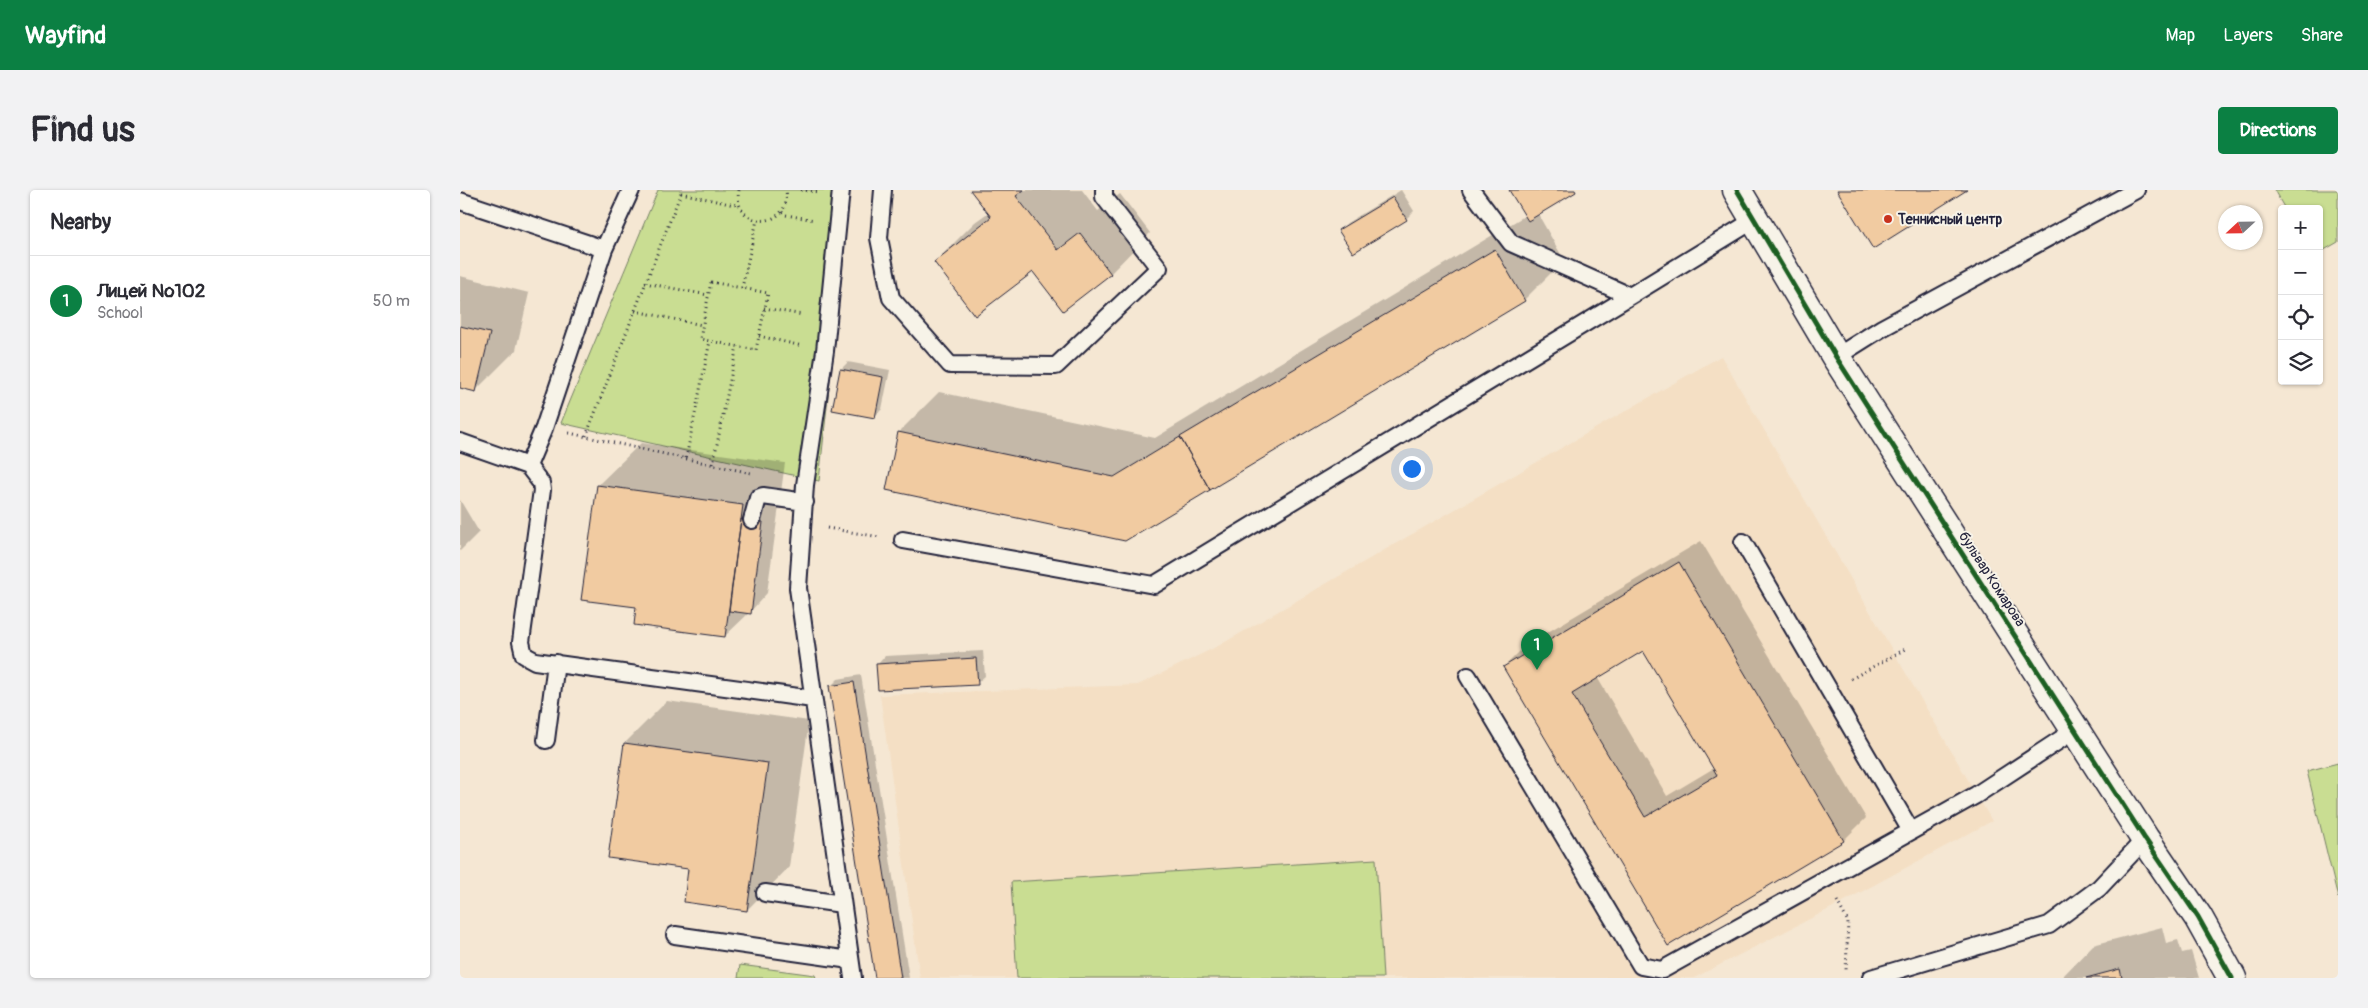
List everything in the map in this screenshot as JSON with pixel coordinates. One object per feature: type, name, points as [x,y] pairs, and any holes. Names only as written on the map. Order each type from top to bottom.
[{"type":"street","name":"бульвар Комарова","points":[[1737,190],[1836,357],[2145,839],[2198,918],[2232,978]]},
{"type":"lane","points":[[528,466],[544,428],[604,249],[631,190]]},
{"type":"lane","points":[[842,190],[825,351],[805,502],[798,588],[853,978]]},
{"type":"lane","points":[[883,190],[879,238],[891,298],[950,365],[1056,366],[1159,268],[1104,197],[1104,190]]},
{"type":"lane","points":[[1471,190],[1511,243],[1630,296]]},
{"type":"lane","points":[[1836,357],[1882,328],[2136,190]]},
{"type":"lane","points":[[460,201],[604,249]]},
{"type":"lane","points":[[903,540],[1154,585],[1754,220]]},
{"type":"lane","points":[[460,442],[528,466],[541,483],[542,490],[521,642],[524,655],[535,661],[813,699]]},
{"type":"lane","points":[[752,520],[758,498],[763,496],[805,502]]},
{"type":"lane","points":[[1743,542],[1911,831]]},
{"type":"lane","points":[[546,740],[556,663]]},
{"type":"lane","points":[[1468,676],[1641,966],[1662,970],[1989,787],[2075,730]]},
{"type":"lane","points":[[1871,978],[2049,925],[2098,888],[2145,839]]},
{"type":"lane","points":[[765,893],[842,904]]},
{"type":"lane","points":[[675,935],[850,960]]},
{"type":"path","points":[[739,190],[739,203],[742,211],[757,220],[775,218],[782,212],[787,198],[787,190]]},
{"type":"path","points":[[586,436],[682,191],[734,205],[739,203]]},
{"type":"path","points":[[782,212],[786,215],[838,225]]},
{"type":"path","points":[[742,288],[757,220]]},
{"type":"path","points":[[711,282],[742,288],[768,293],[756,350],[700,339],[711,282]]},
{"type":"path","points":[[646,283],[708,295]]},
{"type":"path","points":[[764,308],[828,319]]},
{"type":"path","points":[[635,311],[702,326]]},
{"type":"path","points":[[759,336],[825,351]]},
{"type":"path","points":[[686,458],[710,341]]},
{"type":"path","points":[[713,464],[736,346]]},
{"type":"path","points":[[544,428],[759,475]]},
{"type":"path","points":[[804,525],[903,540]]},
{"type":"path","points":[[1829,690],[1907,648]]},
{"type":"path","points":[[1826,878],[1848,922],[1846,978]]},
{"type":"shaded area","points":[[1721,356],[1992,821],[1839,904],[1694,978],[920,978],[880,695],[1138,685],[1220,645]]},
{"type":"green space","points":[[658,190],[850,190],[819,481],[561,423]]},
{"type":"green space","points":[[2274,190],[2338,190],[2338,242],[2323,251],[2323,205],[2283,205]]},
{"type":"green space","points":[[2338,763],[2338,898],[2307,771]]},
{"type":"green space","points":[[1376,859],[1383,978],[1017,978],[1011,882]]},
{"type":"green space","points":[[740,965],[815,975],[816,978],[738,978]]},
{"type":"building","points":[[970,190],[1024,190],[1016,196],[1058,250],[1080,233],[1111,274],[1063,311],[1033,272],[975,316],[934,262],[991,217]]},
{"type":"building","points":[[1509,190],[1575,190],[1576,192],[1528,221]]},
{"type":"building","name":"Теннисный центр","points":[[1837,190],[1967,190],[1873,249]]},
{"type":"building","points":[[1393,197],[1407,220],[1353,253],[1338,230]]},
{"type":"building","points":[[1495,249],[1525,301],[1210,490],[1180,437]]},
{"type":"building","points":[[460,326],[490,333],[476,392],[460,388]]},
{"type":"building","points":[[840,369],[883,377],[875,418],[832,410]]},
{"type":"building","points":[[898,432],[1114,477],[1180,437],[1210,490],[1125,541],[886,490]]},
{"type":"building","points":[[597,485],[743,505],[725,637],[634,625],[636,607],[581,600]]},
{"type":"building","points":[[741,519],[763,522],[751,614],[729,611]]},
{"type":"building","points":[[1679,562],[1844,841],[1668,946],[1503,667]],"holes":[[[1643,651],[1717,775],[1645,817],[1572,694]]]},
{"type":"building","points":[[976,658],[978,685],[878,690],[876,664]]},
{"type":"building","points":[[854,682],[901,978],[875,978],[829,686]]},
{"type":"building","points":[[624,743],[768,763],[747,911],[684,902],[688,869],[608,858]]},
{"type":"building","points":[[2120,969],[2122,978],[2086,978]]},
{"type":"cycle path","points":[[1737,190],[1836,357],[2145,839],[2198,917],[2232,978]]},
{"type":"place","name":"Теннисный центр","points":[[1888,219]]},
{"type":"place","name":"Лицей №102","points":[[1537,670]]}]
